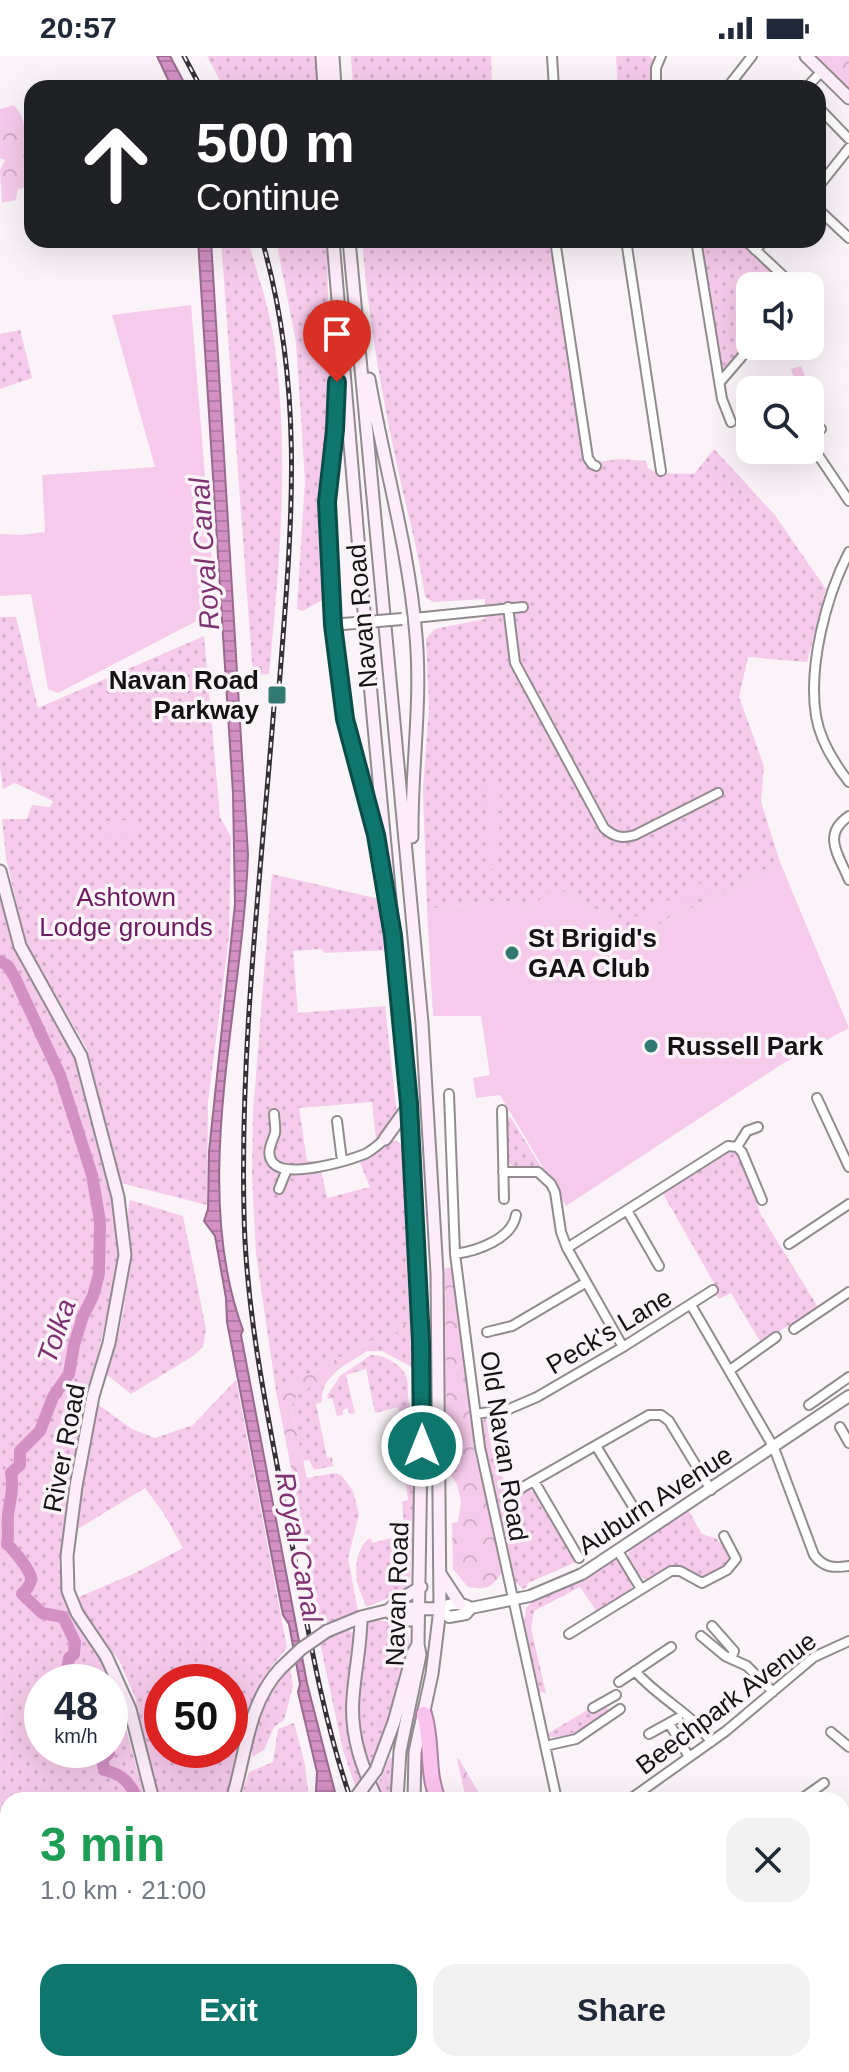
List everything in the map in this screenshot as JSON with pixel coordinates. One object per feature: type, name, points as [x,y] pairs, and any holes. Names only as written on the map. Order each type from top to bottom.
[{"type":"highway","points":[[424,1714],[429,1732],[431,1781],[435,1792]]},
{"type":"main road","points":[[322,56],[324,80]]},
{"type":"main road","points":[[333,56],[334,80]]},
{"type":"main road","points":[[806,56],[849,98]]},
{"type":"main road","points":[[334,248],[337,382],[327,502],[345,719],[376,835],[393,936]]},
{"type":"main road","name":"Navan Road","points":[[334,248],[409,1104],[422,1390],[420,1655],[397,1768],[397,1792]]},
{"type":"main road","name":"Navan Road","points":[[350,248],[416,951],[437,1273],[440,1609],[438,1640],[415,1752],[414,1792]]},
{"type":"main road","points":[[352,267],[376,415],[407,559],[408,618],[418,696],[411,808],[416,951]]},
{"type":"main road","name":"River Road","points":[[0,871],[20,946],[81,1056],[118,1197],[125,1255],[109,1343],[93,1396],[76,1486],[67,1556],[68,1591],[77,1613],[106,1656],[130,1709],[151,1792]]},
{"type":"main road","points":[[385,1139],[401,1120],[409,1104]]},
{"type":"main road","points":[[385,1139],[399,1137],[412,1151]]},
{"type":"main road","points":[[440,1574],[466,1606]]},
{"type":"main road","points":[[388,1611],[421,1587]]},
{"type":"main road","points":[[234,1792],[254,1714],[265,1690],[280,1669],[301,1649],[327,1631],[361,1617],[409,1608],[419,1611],[440,1609]]},
{"type":"main road","points":[[361,1617],[353,1701],[354,1729],[364,1773],[373,1792]]},
{"type":"main road","points":[[342,1624],[354,1628],[361,1636]]},
{"type":"main road","points":[[360,1792],[376,1770],[418,1644]]},
{"type":"street","points":[[552,56],[554,80]]},
{"type":"street","points":[[656,80],[656,68],[661,56]]},
{"type":"street","points":[[733,80],[752,56]]},
{"type":"street","points":[[814,80],[822,71]]},
{"type":"street","points":[[826,115],[849,139]]},
{"type":"street","points":[[826,177],[849,148]]},
{"type":"street","points":[[826,216],[849,238]]},
{"type":"street","points":[[556,248],[588,458],[596,466]]},
{"type":"street","points":[[627,248],[661,467],[650,465]]},
{"type":"street","points":[[697,248],[724,407],[731,422]]},
{"type":"street","points":[[755,250],[779,272]]},
{"type":"street","points":[[720,382],[739,360]]},
{"type":"street","points":[[824,462],[849,501]]},
{"type":"street","points":[[849,552],[837,574],[815,662],[815,711],[832,759],[849,782]]},
{"type":"street","points":[[508,607],[515,663],[604,828],[620,838],[635,835],[718,793]]},
{"type":"street","points":[[338,624],[523,607]]},
{"type":"street","points":[[849,816],[836,827],[833,839],[849,880]]},
{"type":"street","name":"Old Navan Road","points":[[449,1094],[455,1254],[482,1460],[555,1792]]},
{"type":"street","points":[[817,1098],[849,1167]]},
{"type":"street","points":[[502,1110],[504,1199]]},
{"type":"street","points":[[274,1114],[275,1132],[270,1157],[273,1163],[287,1169],[342,1161],[367,1153],[385,1139]]},
{"type":"street","points":[[337,1121],[342,1161]]},
{"type":"street","points":[[737,1147],[747,1131],[758,1127]]},
{"type":"street","points":[[567,1248],[728,1146],[737,1147],[746,1157],[762,1200]]},
{"type":"street","points":[[279,1189],[287,1169]]},
{"type":"street","points":[[503,1172],[538,1172],[551,1184],[567,1248],[623,1347]]},
{"type":"street","points":[[789,1244],[849,1204]]},
{"type":"street","points":[[628,1212],[659,1266]]},
{"type":"street","points":[[455,1254],[488,1245],[513,1225],[516,1215]]},
{"type":"street","points":[[487,1332],[512,1326],[585,1283]]},
{"type":"street","name":"Peck's Lane","points":[[476,1414],[525,1403],[623,1347],[713,1290]]},
{"type":"street","points":[[794,1329],[849,1292]]},
{"type":"street","points":[[691,1305],[774,1448],[814,1555],[828,1567],[849,1566]]},
{"type":"street","points":[[730,1370],[776,1337]]},
{"type":"street","points":[[809,1405],[849,1377]]},
{"type":"street","name":"Auburn Avenue","points":[[440,1609],[445,1605],[513,1601],[573,1578],[711,1490],[849,1396]]},
{"type":"street","points":[[516,1491],[649,1415],[661,1415],[669,1421],[711,1490]]},
{"type":"street","points":[[840,1427],[849,1443]]},
{"type":"street","points":[[596,1446],[637,1513]]},
{"type":"street","points":[[534,1481],[579,1558]]},
{"type":"street","points":[[569,1634],[671,1571],[680,1571],[704,1583],[729,1569],[736,1559],[724,1536]]},
{"type":"street","points":[[618,1551],[641,1589]]},
{"type":"street","points":[[712,1626],[734,1651],[731,1659]]},
{"type":"street","points":[[701,1636],[731,1659],[747,1666],[773,1692]]},
{"type":"street","name":"Beechpark Avenue","points":[[640,1792],[711,1742],[817,1654],[849,1641]]},
{"type":"street","points":[[619,1682],[671,1647]]},
{"type":"street","points":[[635,1671],[656,1693],[697,1724],[711,1742]]},
{"type":"street","points":[[593,1708],[616,1695]]},
{"type":"street","points":[[545,1746],[576,1739],[617,1711],[606,1700]]},
{"type":"street","points":[[649,1734],[678,1718]]},
{"type":"street","points":[[669,1723],[689,1757]]},
{"type":"street","points":[[831,1732],[849,1747]]},
{"type":"street","points":[[812,1792],[824,1783]]},
{"type":"green space","points":[[207,56],[315,56],[316,80],[220,80]]},
{"type":"green space","points":[[351,56],[491,56],[492,80],[352,80]]},
{"type":"green space","points":[[616,56],[649,56],[654,60],[651,80],[618,80]]},
{"type":"green space","points":[[814,56],[849,56],[849,90],[845,86]]},
{"type":"green space","points":[[14,105],[24,124],[24,188],[18,189],[16,200],[2,203],[0,170],[5,160],[0,158],[0,109]]},
{"type":"green space","points":[[222,248],[250,248],[271,322],[278,376],[282,504],[277,590],[269,674],[253,675]]},
{"type":"green space","points":[[278,248],[327,248],[330,427],[319,512],[326,598],[303,611],[297,609],[305,480],[296,342]]},
{"type":"green space","points":[[363,248],[553,248],[586,458],[597,462],[620,459],[646,461],[648,468],[657,473],[694,474],[714,449],[774,514],[826,589],[807,662],[748,657],[739,697],[764,766],[761,802],[780,862],[641,934],[554,886],[534,906],[502,900],[427,909],[423,789],[429,707],[426,639],[435,629],[485,619],[485,599],[433,602],[425,597],[380,381]]},
{"type":"green space","points":[[701,248],[748,248],[774,272],[736,272],[736,359],[726,370],[720,365]]},
{"type":"green space","points":[[191,305],[216,611],[58,693],[48,689],[31,594],[0,596],[0,534],[45,532],[42,475],[155,467],[112,315]]},
{"type":"green space","points":[[20,330],[32,378],[0,389],[0,334]]},
{"type":"green space","points":[[801,366],[805,376],[793,376],[791,369]]},
{"type":"green space","name":"Ashtown Lodge grounds","points":[[0,617],[16,617],[38,708],[204,636],[220,817],[231,837],[229,936],[208,1102],[207,1205],[113,1181],[86,1047],[26,944],[6,858],[2,819],[27,819],[32,805],[50,807],[53,801],[15,783],[3,789],[0,767]]},
{"type":"green space","points":[[487,784],[500,785],[500,811],[486,811]]},
{"type":"green space","points":[[486,812],[500,813],[498,869],[485,869]]},
{"type":"green space","points":[[138,820],[138,837],[102,838],[102,821]]},
{"type":"green space","name":"Russell Park","points":[[780,862],[849,1028],[782,1064],[566,1206],[500,1095],[476,1098],[473,1078],[490,1075],[481,1016],[433,1016],[427,909],[502,900],[534,906],[553,885],[641,934]]},
{"type":"green space","points":[[272,874],[379,899],[387,950],[293,951],[298,1013],[385,1006],[397,1116],[376,1140],[372,1102],[299,1108],[307,1161],[319,1161],[327,1198],[370,1187],[360,1163],[391,1141],[403,1146],[412,1365],[382,1351],[364,1351],[407,1326],[403,1324],[276,1391],[256,1253],[252,1173],[253,1113]]},
{"type":"green space","points":[[707,880],[713,892],[690,904],[684,892]]},
{"type":"green space","points":[[0,889],[16,947],[77,1057],[116,1216],[119,1250],[116,1278],[84,1410],[59,1562],[62,1593],[73,1617],[103,1664],[24,1664],[24,1768],[128,1768],[128,1736],[143,1792],[0,1792]]},
{"type":"green space","points":[[683,893],[689,906],[639,931],[633,918]]},
{"type":"green space","points":[[508,1117],[543,1170],[535,1166],[513,1167],[508,1162]]},
{"type":"green space","points":[[726,1151],[735,1151],[740,1156],[761,1215],[818,1307],[761,1343],[731,1293],[719,1299],[712,1285],[714,1283],[662,1192]]},
{"type":"green space","points":[[130,1200],[183,1216],[206,1329],[203,1347],[193,1356],[131,1394],[106,1374],[125,1302]]},
{"type":"green space","points":[[454,1267],[475,1436],[473,1445],[503,1571],[492,1584],[480,1588],[468,1587],[453,1569],[452,1523],[458,1522],[461,1502],[457,1484],[449,1473],[446,1455],[445,1268]]},
{"type":"green space","points":[[403,1324],[407,1326],[297,1395],[291,1407],[307,1478],[304,1486],[295,1488],[276,1391]]},
{"type":"green space","points":[[371,1355],[390,1360],[406,1376],[408,1400],[413,1412],[414,1489],[410,1584],[405,1591],[367,1607],[357,1581],[359,1554],[368,1539],[371,1538],[372,1543],[395,1537],[404,1525],[402,1502],[408,1500],[402,1449],[406,1446],[398,1407],[375,1413],[366,1369],[346,1375],[355,1413],[350,1414],[347,1408],[343,1410],[343,1415],[337,1416],[332,1398],[328,1399],[327,1396],[340,1376]]},
{"type":"green space","points":[[350,1360],[330,1378],[322,1402],[316,1404],[327,1458],[332,1457],[333,1466],[314,1470],[309,1460],[303,1461],[291,1406],[297,1395]]},
{"type":"green space","points":[[236,1380],[287,1648],[262,1681],[248,1711],[248,1664],[144,1664],[144,1734],[128,1681],[128,1664],[121,1664],[74,1599],[183,1548],[145,1488],[73,1532],[96,1403],[132,1429],[155,1438],[193,1425]]},
{"type":"green space","points":[[486,1417],[492,1450],[503,1478],[517,1496],[530,1490],[535,1493],[576,1562],[528,1583],[523,1589],[514,1581],[505,1557],[483,1446],[482,1422]]},
{"type":"green space","points":[[335,1473],[341,1475],[353,1491],[359,1514],[348,1558],[358,1612],[321,1627],[295,1488],[304,1486],[307,1478]]},
{"type":"green space","points":[[687,1508],[702,1534],[723,1542],[731,1558],[729,1564],[705,1578],[674,1565],[648,1580],[640,1576],[631,1564],[629,1551]]},
{"type":"green space","points":[[617,1559],[632,1588],[597,1612],[580,1587],[534,1611],[531,1628],[546,1693],[537,1691],[524,1624],[526,1608],[532,1601]]},
{"type":"green space","points":[[369,1620],[403,1623],[409,1641],[406,1670],[395,1707],[369,1770],[361,1734],[359,1699],[364,1628]]},
{"type":"green space","points":[[345,1628],[355,1635],[349,1694],[371,1792],[357,1792],[343,1750],[320,1643]]},
{"type":"green space","points":[[290,1668],[293,1686],[284,1720],[274,1727],[264,1750],[252,1757],[255,1735],[264,1710],[276,1686]]},
{"type":"green space","points":[[605,1706],[610,1711],[588,1726],[573,1733],[548,1737],[547,1734],[589,1709]]},
{"type":"green space","points":[[294,1723],[308,1792],[243,1792],[249,1772],[273,1762],[278,1729]]},
{"type":"green space","points":[[390,1757],[393,1758],[392,1792],[378,1792],[376,1788]]},
{"type":"green space","points":[[457,1759],[478,1792],[464,1792]]},
{"type":"green space","points":[[152,1768],[234,1768],[228,1792],[158,1792]]},
{"type":"shaded area","points":[[157,56],[170,56],[183,80],[168,80]]},
{"type":"shaded area","name":"Royal Canal","points":[[199,248],[211,248],[248,855],[223,1096],[220,1216],[228,1274],[243,1330],[241,1335],[307,1683],[335,1792],[316,1792],[317,1772],[298,1692],[300,1684],[289,1624],[283,1615],[227,1322],[215,1236],[204,1221],[208,1209],[209,1152],[235,904],[233,793]]},
{"type":"waterway","name":"Tolka","points":[[0,961],[8,966],[15,978],[60,1075],[92,1175],[100,1221],[99,1274],[74,1345],[69,1374],[53,1397],[40,1431],[20,1451],[20,1465],[11,1473],[7,1544],[31,1577],[22,1594],[42,1613],[63,1617],[75,1642],[74,1654],[68,1664]]},
{"type":"waterway","name":"Tolka","points":[[104,1768],[125,1780],[134,1792]]},
{"type":"railway","points":[[184,56],[197,80]]},
{"type":"railway","points":[[264,248],[285,353],[292,463],[288,574],[279,688]]},
{"type":"railway","points":[[274,706],[248,1023],[244,1150],[246,1252],[260,1369],[308,1628],[322,1698],[348,1792]]},
{"type":"place","name":"Navan Road Parkway","points":[[277,695]]},
{"type":"place","name":"St Brigid's GAA Club","points":[[512,953]]},
{"type":"place","name":"Russell Park","points":[[651,1046]]},
{"type":"route","points":[[337,382],[327,502],[333,625],[345,719],[376,835],[393,936],[409,1104],[421,1342],[422,1446]]}]
